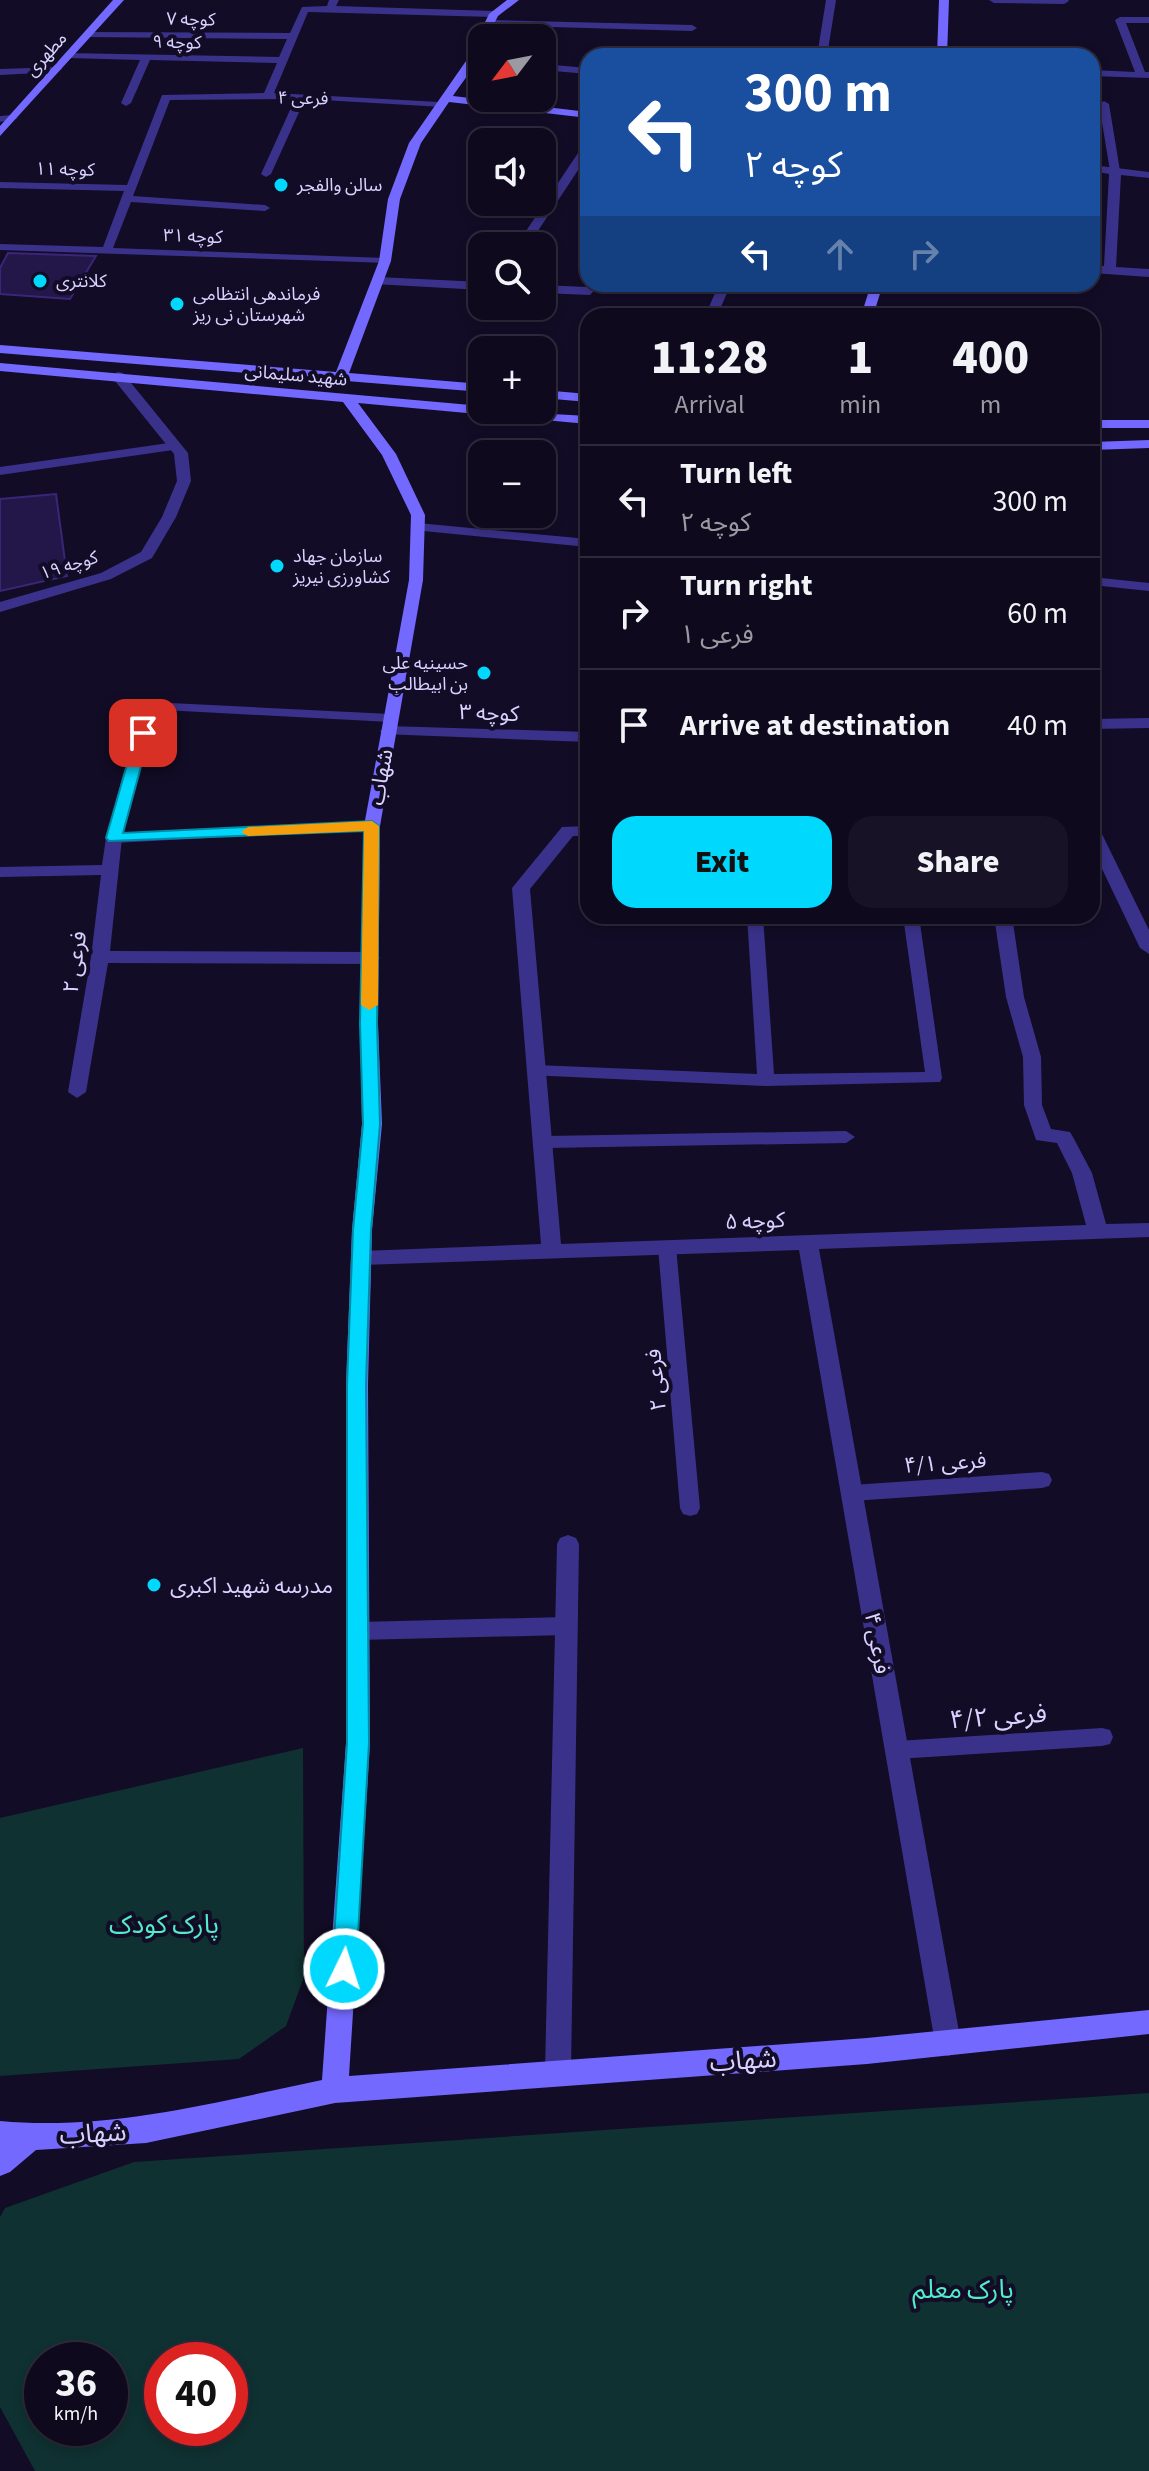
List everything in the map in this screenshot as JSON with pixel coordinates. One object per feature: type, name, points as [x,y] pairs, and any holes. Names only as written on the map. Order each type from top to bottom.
[{"type":"street","name":"مطهری","points":[[0,133],[119,0]]},
{"type":"street","points":[[489,24],[514,0]]},
{"type":"street","points":[[823,48],[831,0]]},
{"type":"street","points":[[942,48],[944,0]]},
{"type":"street","points":[[556,68],[580,70]]},
{"type":"street","points":[[342,375],[385,261],[394,199],[415,143],[442,102],[468,72]]},
{"type":"street","points":[[442,102],[580,114]]},
{"type":"street","points":[[531,232],[580,158]]},
{"type":"street","points":[[1100,169],[1149,175]]},
{"type":"street","points":[[1110,270],[1115,171]]},
{"type":"street","points":[[1100,269],[1149,273]]},
{"type":"street","points":[[378,281],[468,285]]},
{"type":"street","points":[[556,290],[580,291]]},
{"type":"street","name":"شهید سلیمانی","points":[[0,349],[468,387]]},
{"type":"street","points":[[129,359],[118,376],[176,446]]},
{"type":"street","name":"شهید سلیمانی","points":[[0,367],[580,419]]},
{"type":"street","points":[[556,395],[580,397]]},
{"type":"street","name":"شهاب","points":[[335,2090],[358,1743],[357,1385],[372,1124],[372,826],[416,580],[418,527],[418,515],[389,454],[347,398]]},
{"type":"street","points":[[1100,424],[1149,424]]},
{"type":"street","points":[[1100,446],[1149,444]]},
{"type":"street","name":"کوچه ۱۹","points":[[0,607],[106,576],[147,555],[184,481],[181,453],[176,446]]},
{"type":"street","points":[[418,527],[580,542]]},
{"type":"street","name":"فرعی ۲","points":[[77,1092],[100,957],[114,838],[150,706]]},
{"type":"street","points":[[1100,724],[1149,723]]},
{"type":"street","name":"کوچه ۳","points":[[389,724],[580,736]]},
{"type":"street","points":[[552,1252],[546,1142],[535,1071],[521,888],[568,831],[580,831]]},
{"type":"street","points":[[1100,847],[1149,948]]},
{"type":"street","points":[[0,872],[109,870]]},
{"type":"street","points":[[1004,924],[1015,997],[1032,1057],[1033,1105],[1043,1135],[1063,1137],[1082,1173],[1098,1232]]},
{"type":"street","points":[[100,957],[371,958]]},
{"type":"street","name":"کوچه ۵","points":[[362,1258],[1149,1230]]},
{"type":"street","name":"فرعی ۴","points":[[808,1242],[948,2043]]},
{"type":"street","points":[[558,2072],[568,1544]]},
{"type":"street","name":"شهاب","points":[[0,2163],[31,2137],[146,2130],[335,2090],[948,2043],[1149,2022]]},
{"type":"street","points":[[0,2134],[31,2137]]},
{"type":"lane","points":[[994,0],[1064,1]]},
{"type":"lane","points":[[267,97],[305,9],[332,5],[492,18],[692,28]]},
{"type":"lane","points":[[1100,73],[1145,75],[1120,20],[1149,20]]},
{"type":"lane","name":"کوچه ۷","points":[[89,34],[293,36]]},
{"type":"lane","name":"کوچه ۹","points":[[69,55],[284,60]]},
{"type":"lane","points":[[126,103],[146,57]]},
{"type":"lane","points":[[0,72],[57,69]]},
{"type":"lane","points":[[266,174],[301,96]]},
{"type":"lane","name":"فرعی ۴","points":[[128,193],[166,97],[301,96],[442,102]]},
{"type":"lane","points":[[1104,104],[1115,171]]},
{"type":"lane","points":[[0,119],[13,118]]},
{"type":"lane","name":"کوچه ۱۱","points":[[0,185],[128,193],[265,208]]},
{"type":"lane","points":[[107,250],[128,193]]},
{"type":"lane","name":"کوچه ۳۱","points":[[0,247],[385,261]]},
{"type":"lane","points":[[0,471],[176,446]]},
{"type":"lane","points":[[1100,582],[1149,587]]},
{"type":"lane","points":[[150,706],[389,724]]},
{"type":"lane","points":[[114,838],[372,826]]},
{"type":"lane","points":[[756,924],[766,1080]]},
{"type":"lane","points":[[535,1071],[766,1080],[934,1078],[912,924]]},
{"type":"lane","points":[[546,1142],[846,1137]]},
{"type":"lane","name":"فرعی ۲","points":[[667,1247],[690,1508]]},
{"type":"lane","name":"فرعی ۴/۱","points":[[852,1493],[1042,1480]]},
{"type":"lane","points":[[358,1631],[566,1626]]},
{"type":"lane","name":"فرعی ۴/۲","points":[[897,1750],[1102,1737]]},
{"type":"green space","name":"پارک کودک","points":[[303,1748],[304,1977],[286,2026],[239,2059],[0,2076],[0,1818]]},
{"type":"green space","name":"پارک معلم","points":[[1149,2093],[1149,2471],[35,2471],[0,2407],[0,2217],[5,2208],[134,2162]]},
{"type":"building","name":"کلانتری","points":[[8,253],[96,256],[70,299],[0,294],[0,268]]},
{"type":"building","points":[[56,494],[67,576],[0,591],[0,499]]},
{"type":"slow traffic","points":[[248,832],[372,826],[369,1005]]},
{"type":"place","name":"سالن والفجر","points":[[281,185]]},
{"type":"place","name":"کلانتری","points":[[40,281]]},
{"type":"place","name":"فرماندهی انتظامی شهرستان نی ریز","points":[[177,304]]},
{"type":"place","name":"سازمان جهاد کشاورزی نیریز","points":[[277,566]]},
{"type":"place","name":"حسینیه علی بن ابیطالب","points":[[484,673]]},
{"type":"place","name":"مدرسه شهید اکبری","points":[[154,1585]]},
{"type":"route","points":[[143,733],[114,838],[372,826],[369,1024],[372,1124],[362,1230],[357,1385],[360,1527],[358,1743],[344,1969]]}]
